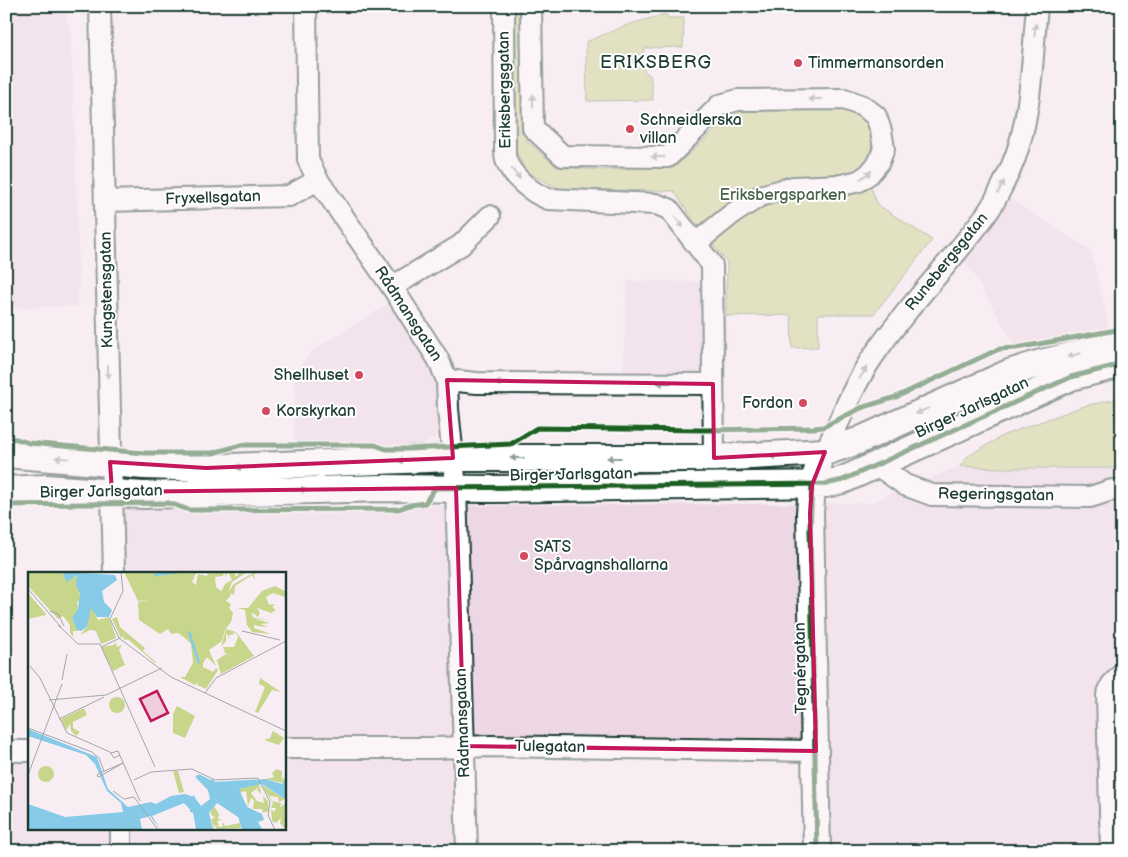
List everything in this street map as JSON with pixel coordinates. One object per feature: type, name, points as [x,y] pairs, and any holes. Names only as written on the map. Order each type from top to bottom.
[{"type":"street","name":"Kungstensgatan","points":[[100,6],[114,572]]},
{"type":"street","name":"Rådmansgatan","points":[[306,6],[308,160],[318,180],[392,287],[438,359],[448,380],[448,409],[456,488],[467,851]]},
{"type":"street","name":"Eriksbergsgatan","points":[[504,6],[505,148],[506,160],[513,172],[539,196],[548,199],[656,204],[669,209],[712,265],[714,458]]},
{"type":"street","name":"Eriksbergsgatan","points":[[531,6],[533,128],[563,156],[668,157],[720,105],[738,100],[844,99],[863,106],[876,116],[884,148],[879,162],[869,174],[859,180],[842,185],[793,187],[760,196],[732,214],[696,243]]},
{"type":"street","name":"Runebergsgatan","points":[[825,452],[855,385],[874,354],[909,308],[986,215],[1011,168],[1026,120],[1037,6]]},
{"type":"street","name":"Fryxellsgatan","points":[[105,201],[289,196],[318,180]]},
{"type":"street","points":[[392,287],[461,245],[490,216]]},
{"type":"street","name":"Birger Jarlsgatan","points":[[6,454],[163,467],[206,468],[453,458],[714,458],[825,452],[858,441],[1009,373],[1041,363],[1122,344]]},
{"type":"street","name":"Birger Jarlsgatan","points":[[6,490],[46,488],[143,494],[382,488],[826,484],[843,480],[1071,377],[1122,364]]},
{"type":"street","points":[[448,380],[477,383],[713,384]]},
{"type":"street","points":[[842,417],[877,465]]},
{"type":"street","name":"Tegnérgatan","points":[[817,851],[810,521],[812,485],[825,452]]},
{"type":"street","name":"Regeringsgatan","points":[[877,465],[905,485],[932,494],[1090,497],[1112,490],[1122,490]]},
{"type":"street","points":[[1111,851],[1107,695],[1112,684],[1122,674]]},
{"type":"street","name":"Tulegatan","points":[[285,748],[435,748],[464,746],[816,752]]},
{"type":"street","points":[[6,751],[28,751]]},
{"type":"street","points":[[121,830],[122,851]]},
{"type":"highlighted area","points":[[447,380],[713,384],[714,458],[825,452],[812,485],[810,513],[816,751],[464,746],[456,488],[112,492],[110,462],[206,468],[453,458]]},
{"type":"shaded area","points":[[6,6],[63,6],[70,28],[79,284],[77,306],[6,308]]},
{"type":"shaded area","points":[[1001,193],[1091,251],[1110,334],[1016,351],[1014,344],[972,271],[956,253]]},
{"type":"shaded area","points":[[627,281],[727,282],[725,399],[706,399],[701,394],[622,394]]},
{"type":"shaded area","points":[[398,298],[447,395],[435,436],[421,447],[294,449],[295,374],[312,351]]},
{"type":"shaded area","points":[[960,466],[999,468],[1122,468],[1122,851],[819,851],[818,754],[467,748],[470,851],[6,851],[6,754],[28,754],[28,830],[285,830],[285,572],[119,572],[117,508],[869,503]]},
{"type":"green space","name":"Eriksbergsparken","points":[[510,6],[523,6],[526,140],[557,167],[601,170],[675,167],[735,111],[840,107],[861,115],[871,130],[871,148],[863,168],[878,205],[932,240],[874,314],[818,314],[818,347],[792,348],[791,315],[726,316],[727,262],[696,224],[674,191],[560,189],[526,172],[514,147]]},
{"type":"green space","points":[[666,14],[668,18],[684,18],[683,47],[645,48],[640,60],[645,72],[650,75],[653,100],[587,101],[586,42],[627,25]]},
{"type":"green space","points":[[1122,398],[1122,468],[999,468],[960,466],[968,456],[1004,435],[1084,406]]},
{"type":"cycle path","points":[[6,438],[29,443],[144,453],[213,453],[241,445],[375,445],[386,449],[408,449],[511,444],[537,428],[705,430],[814,428],[823,427],[861,408],[896,397],[999,349],[1016,348],[1122,329]]},
{"type":"cycle path","points":[[6,505],[169,503],[189,510],[399,509],[425,503],[435,488],[826,484],[843,480],[1071,377],[1122,364]]},
{"type":"cycle path","points":[[812,485],[810,529],[817,851]]},
{"type":"place","name":"Timmermansorden","points":[[798,63]]},
{"type":"place","name":"Schneidlerska villan","points":[[630,129]]},
{"type":"place","name":"Shellhuset","points":[[359,375]]},
{"type":"place","name":"Fordon","points":[[803,403]]},
{"type":"place","name":"Korskyrkan","points":[[266,411]]},
{"type":"place","name":"SATS Spårvagnshallarna","points":[[524,556]]},
{"type":"district","name":"ERIKSBERG","points":[[656,62]]}]
